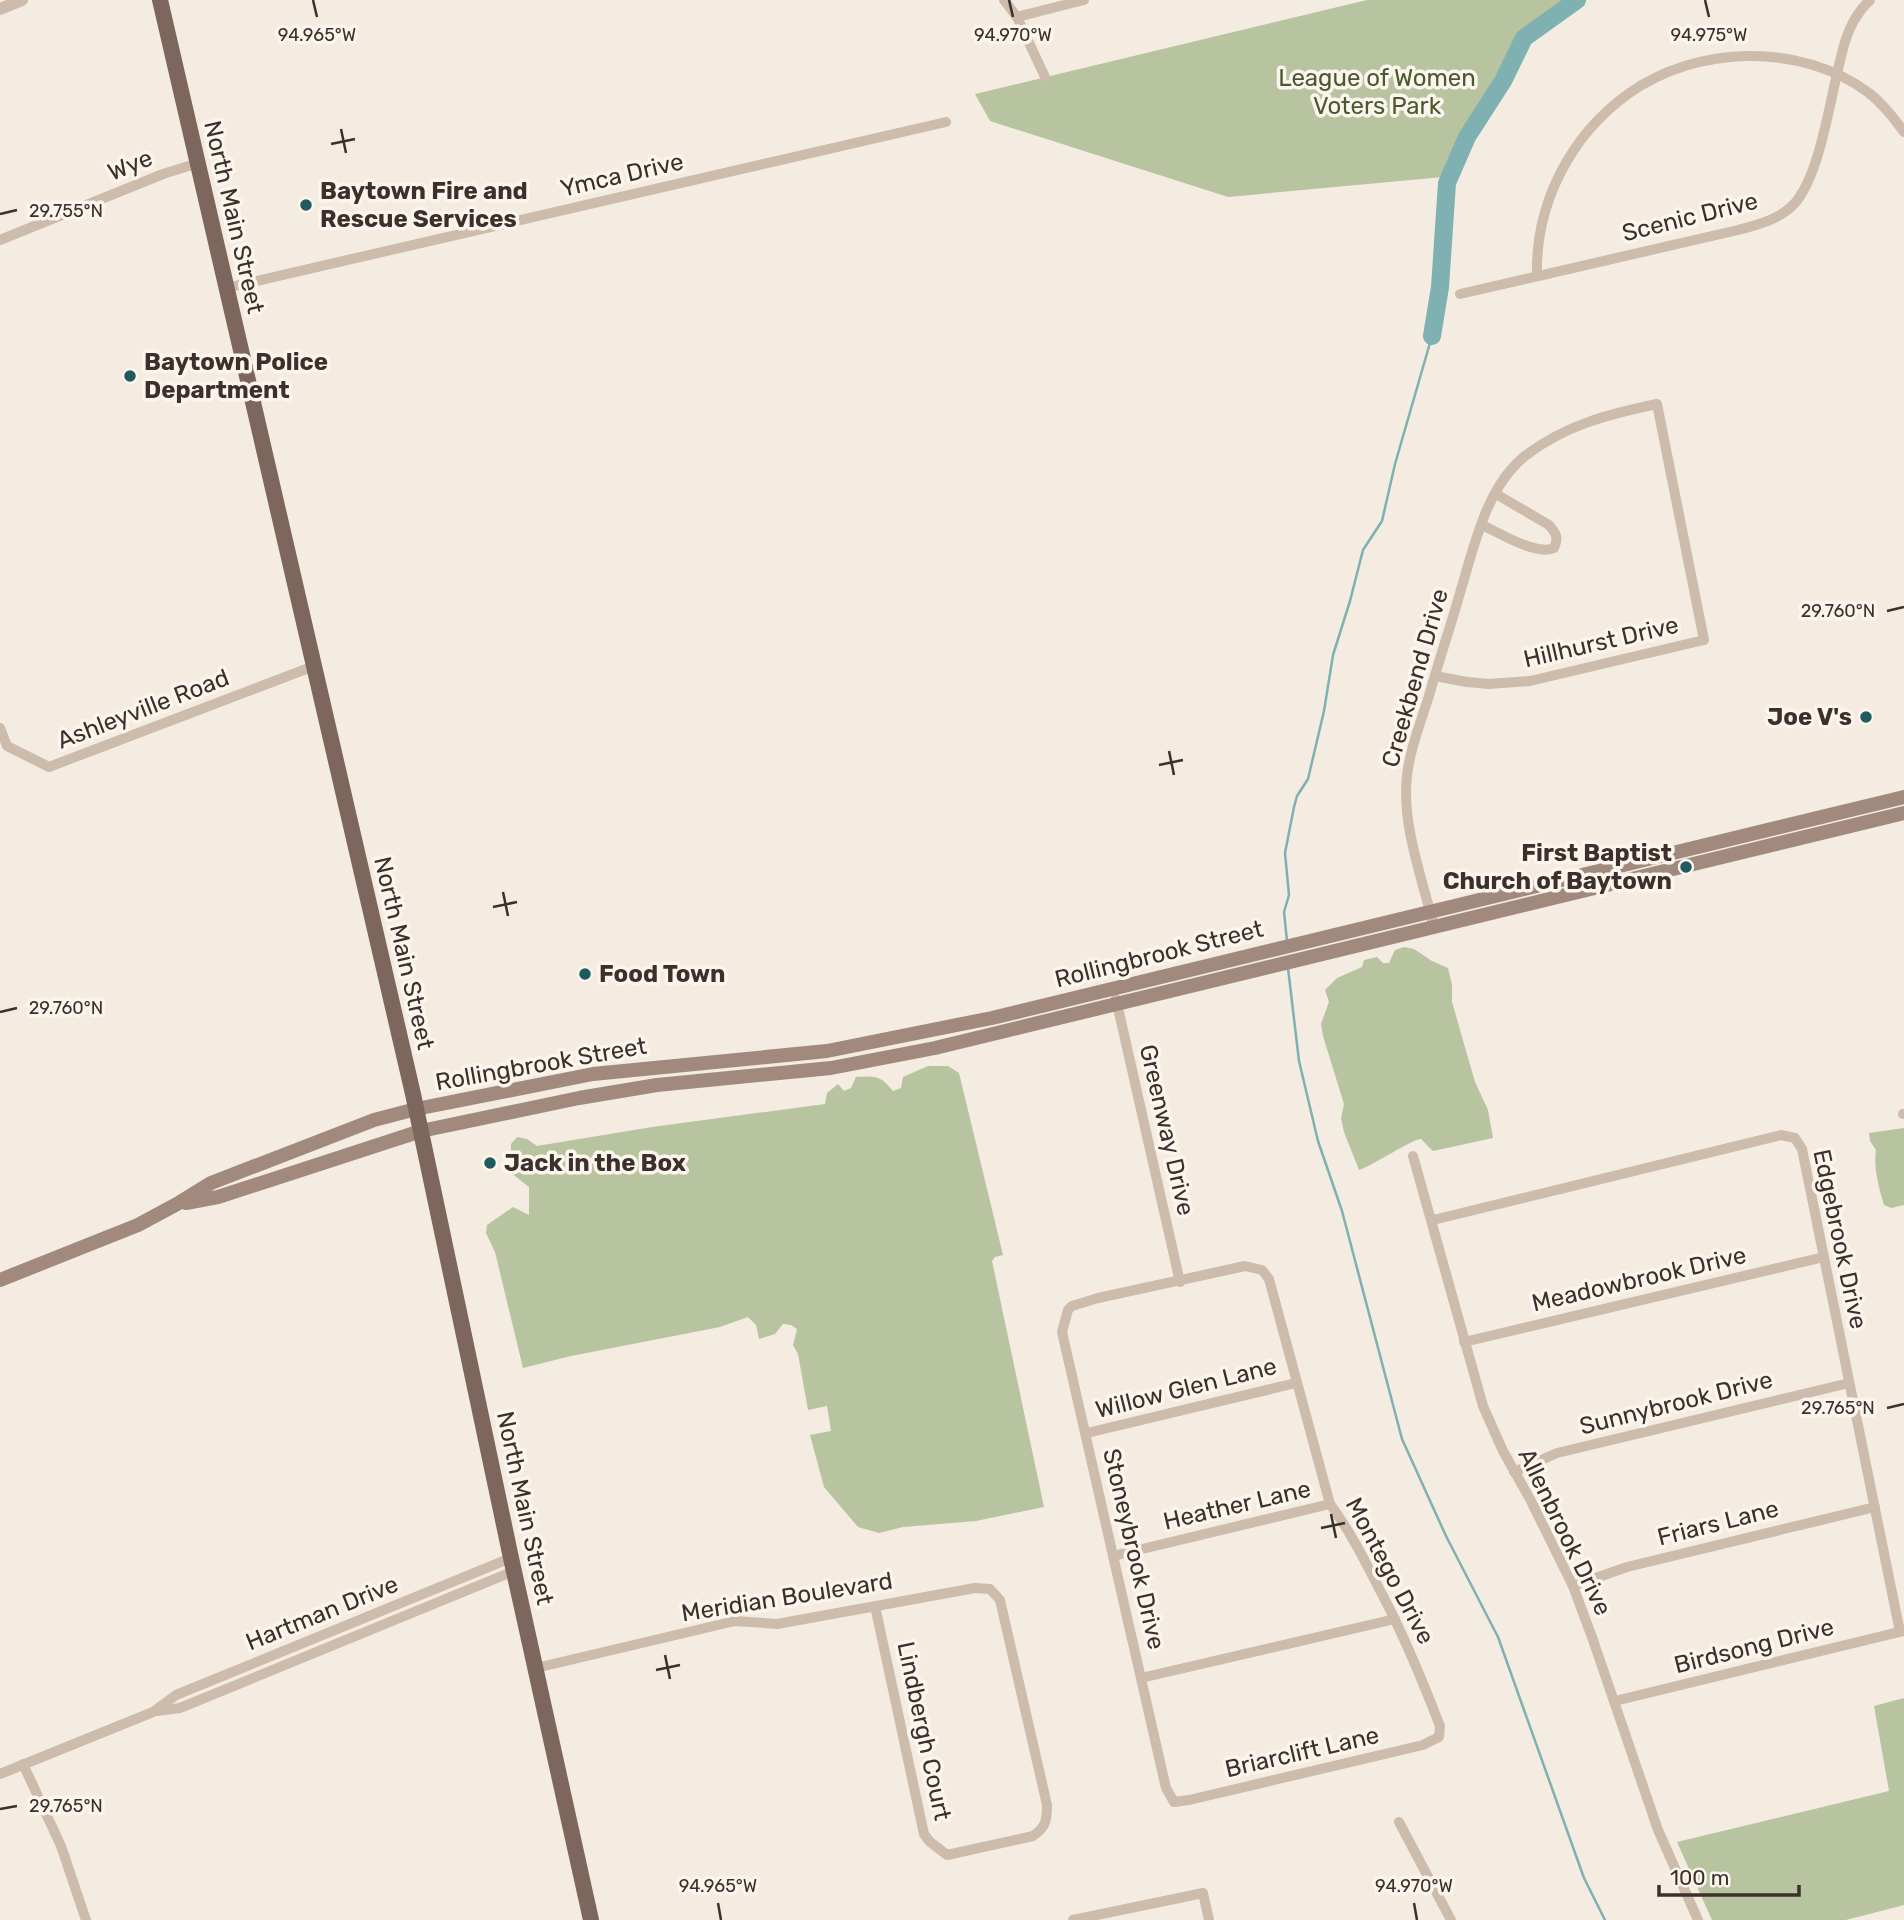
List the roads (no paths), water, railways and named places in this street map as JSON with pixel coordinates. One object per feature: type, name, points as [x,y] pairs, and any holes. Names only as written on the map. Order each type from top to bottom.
[{"type":"main road","name":"North Main Street","points":[[160,0],[421,1131],[512,1565],[591,1920]]},
{"type":"main road","name":"Rollingbrook Street","points":[[177,1204],[218,1197],[421,1131],[579,1098],[644,1087],[831,1068],[935,1048],[1115,995],[1430,911],[1904,797]]},
{"type":"main road","name":"Rollingbrook Street","points":[[0,1280],[138,1225],[211,1183],[374,1120],[416,1109],[593,1074],[827,1051],[1115,995],[1434,926],[1904,813]]},
{"type":"main road","points":[[1728,839],[1731,856]]},
{"type":"main road","points":[[1577,877],[1581,892]]},
{"type":"street","points":[[3,5],[22,0]]},
{"type":"street","points":[[1004,0],[1017,17],[1045,77]]},
{"type":"street","points":[[1017,17],[1084,0]]},
{"type":"street","name":"Scenic Drive","points":[[1460,293],[1738,230],[1780,215],[1794,204],[1813,173],[1849,28],[1858,12],[1870,0]]},
{"type":"street","points":[[1536,276],[1536,257],[1543,216],[1563,166],[1597,122],[1629,94],[1644,84],[1682,67],[1722,58],[1788,58],[1825,69],[1868,92],[1904,132]]},
{"type":"street","name":"Ymca Drive","points":[[226,288],[946,122]]},
{"type":"street","name":"Wye","points":[[0,240],[163,174],[198,163]]},
{"type":"street","name":"Creekbend Drive","points":[[1434,926],[1410,830],[1407,775],[1482,524],[1507,474],[1525,456],[1569,428],[1601,416],[1657,404]]},
{"type":"street","name":"Hillhurst Drive","points":[[1435,676],[1489,684],[1530,681],[1704,640],[1657,404]]},
{"type":"street","points":[[1482,524],[1538,550],[1548,551],[1554,548],[1557,542],[1556,533],[1549,526],[1496,494]]},
{"type":"street","name":"Ashleyville Road","points":[[0,728],[7,746],[49,767],[314,666]]},
{"type":"street","name":"Greenway Drive","points":[[1115,995],[1180,1282]]},
{"type":"street","name":"Edgebrook Drive","points":[[1433,1220],[1781,1135],[1795,1138],[1802,1149],[1902,1631]]},
{"type":"street","name":"Allenbrook Drive","points":[[1413,1156],[1483,1406],[1503,1451],[1573,1586],[1658,1830],[1698,1920]]},
{"type":"street","name":"Meadowbrook Drive","points":[[1464,1342],[1824,1257]]},
{"type":"street","name":"Montego Drive","points":[[1180,1282],[1245,1266],[1262,1270],[1269,1279],[1330,1504],[1355,1540],[1410,1650],[1440,1726],[1439,1737]]},
{"type":"street","name":"Stoneybrook Drive","points":[[1174,1802],[1166,1788],[1062,1332],[1068,1310],[1072,1306],[1098,1298],[1180,1282]]},
{"type":"street","name":"Sunnybrook Drive","points":[[1514,1472],[1557,1453],[1849,1382]]},
{"type":"street","name":"Willow Glen Lane","points":[[1087,1433],[1296,1383]]},
{"type":"street","name":"Heather Lane","points":[[1113,1556],[1330,1504]]},
{"type":"street","name":"Friars Lane","points":[[1573,1586],[1627,1567],[1875,1507]]},
{"type":"street","name":"Hartman Drive","points":[[153,1712],[176,1695],[380,1612],[512,1565]]},
{"type":"street","name":"Hartman Drive","points":[[0,1774],[153,1712],[180,1708],[384,1624],[512,1565]]},
{"type":"street","name":"Meridian Boulevard","points":[[536,1668],[735,1621],[777,1624],[975,1588],[990,1589],[1000,1600],[1047,1805],[1047,1822],[1042,1830],[1033,1836],[947,1855]]},
{"type":"street","name":"Lindbergh Court","points":[[875,1606],[924,1834],[947,1855]]},
{"type":"street","points":[[380,1612],[384,1624]]},
{"type":"street","points":[[1141,1678],[1395,1619]]},
{"type":"street","name":"Birdsong Drive","points":[[1615,1701],[1902,1631]]},
{"type":"street","points":[[262,1660],[268,1672]]},
{"type":"street","name":"Briarclift Lane","points":[[1174,1802],[1423,1745],[1439,1737]]},
{"type":"street","points":[[23,1764],[61,1846],[86,1920]]},
{"type":"street","points":[[1399,1822],[1451,1920]]},
{"type":"street","points":[[1073,1920],[1203,1893],[1209,1920]]},
{"type":"waterway","points":[[1432,336],[1440,287],[1447,183],[1467,137],[1503,81],[1524,38],[1577,0]]},
{"type":"waterway","points":[[1287,941],[1284,912],[1289,895],[1285,853],[1294,807],[1297,796],[1308,779],[1324,711],[1333,655],[1363,550],[1382,521],[1395,464],[1432,336]]},
{"type":"waterway","points":[[1288,968],[1299,1061],[1318,1141],[1342,1211],[1402,1439],[1446,1536],[1498,1637],[1584,1878],[1605,1920]]},
{"type":"place","name":"Baytown Fire and Rescue Services","points":[[306,205]]},
{"type":"place","name":"Baytown Police Department","points":[[130,376]]},
{"type":"place","name":"Joe V's","points":[[1866,717]]},
{"type":"place","name":"First Baptist Church of Baytown","points":[[1686,867]]},
{"type":"place","name":"Food Town","points":[[585,974]]},
{"type":"place","name":"Jack in the Box","points":[[490,1163]]},
{"type":"park label","name":"League of Women Voters Park","points":[[1377,92]]}]
